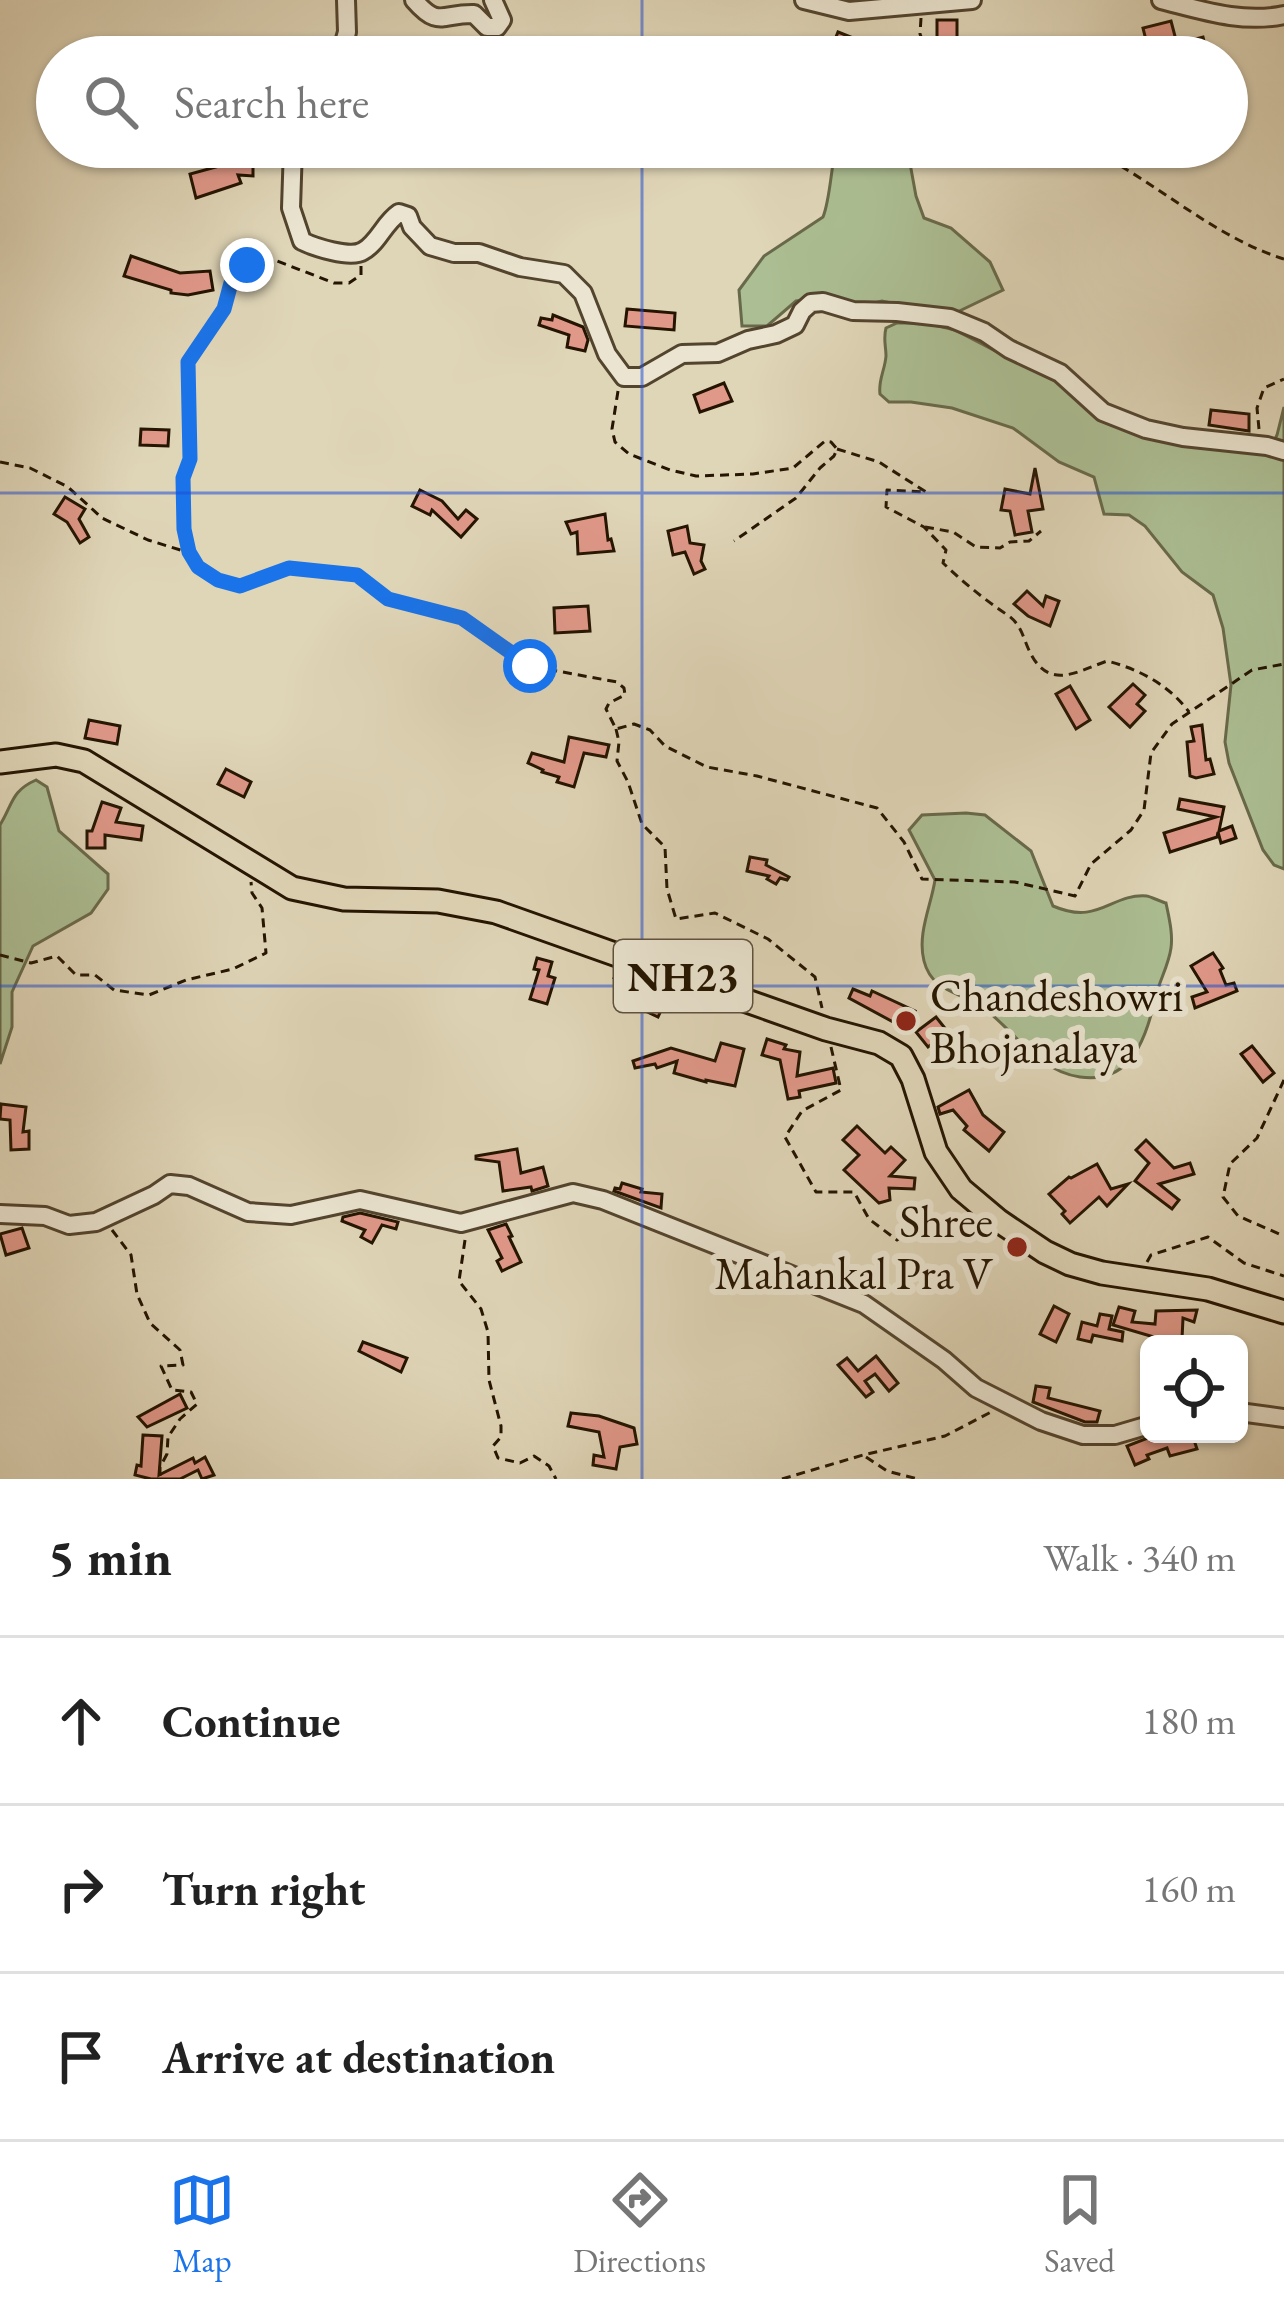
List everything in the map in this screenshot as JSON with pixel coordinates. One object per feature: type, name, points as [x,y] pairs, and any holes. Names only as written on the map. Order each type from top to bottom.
[{"type":"main road","name":"NH23","points":[[0,762],[56,755],[84,761],[292,888],[344,899],[438,902],[496,912],[826,1029],[879,1043],[906,1062],[936,1152],[962,1189],[1029,1242],[1070,1264],[1102,1273],[1208,1288],[1284,1312]]},
{"type":"street","points":[[346,0],[346,36]]},
{"type":"street","points":[[414,0],[436,19],[474,14],[487,28],[497,27],[502,20],[493,0]]},
{"type":"street","points":[[804,0],[849,11],[972,0]]},
{"type":"street","points":[[1161,0],[1220,7],[1265,19],[1284,15]]},
{"type":"street","points":[[292,168],[291,208],[302,241],[362,252],[399,213],[408,216],[430,246],[563,274],[583,293],[607,354],[625,377],[642,377],[682,354],[718,352],[776,334],[795,326],[811,303],[823,302],[853,311],[950,318],[1060,373],[1103,412],[1125,421],[1184,437],[1275,449]]},
{"type":"street","points":[[0,1214],[45,1216],[69,1225],[104,1218],[170,1184],[189,1186],[248,1212],[291,1215],[360,1200],[461,1223],[574,1193],[603,1200],[864,1304],[976,1388],[1041,1421],[1083,1435],[1114,1435],[1140,1428]]},
{"type":"street","points":[[1248,1413],[1284,1418]]},
{"type":"path","points":[[921,7],[921,36]]},
{"type":"path","points":[[1124,168],[1209,225],[1284,259]]},
{"type":"path","points":[[362,252],[361,275],[349,283],[334,283],[272,259],[247,265],[231,283],[224,309],[188,362],[190,459],[183,478],[184,529],[198,567],[218,580],[240,586],[289,568],[357,575],[388,599],[462,618],[530,666],[617,682],[625,695],[606,709],[616,729],[634,724],[650,730],[665,746],[706,767],[877,808],[904,842],[922,879],[1015,882],[1075,896],[1091,864],[1131,830],[1144,809],[1151,753],[1172,724],[1252,670],[1284,664]]},
{"type":"path","points":[[625,377],[613,413],[615,442],[629,454],[670,470],[696,476],[793,468],[825,441],[879,462],[926,492],[887,490],[886,507],[924,527],[953,532],[976,547],[1000,548],[1029,541],[1041,531]]},
{"type":"path","points":[[1275,449],[1258,427],[1257,408],[1264,388],[1284,379]]},
{"type":"path","points":[[734,541],[796,498],[837,449]]},
{"type":"path","points":[[0,462],[30,468],[68,487],[102,518],[189,552]]},
{"type":"path","points":[[924,527],[946,550],[943,562],[986,602],[1011,617],[1042,667],[1057,676],[1076,675],[1107,661],[1126,666],[1174,691],[1189,712]]},
{"type":"path","points":[[0,956],[31,963],[57,956],[76,975],[95,975],[114,990],[149,995],[233,969],[266,953],[262,908],[252,892],[249,862]]},
{"type":"path","points":[[1284,1080],[1257,1138],[1230,1164],[1222,1197],[1238,1216],[1284,1236]]},
{"type":"path","points":[[104,1218],[131,1255],[137,1294],[150,1323],[180,1350],[183,1365],[161,1366],[172,1390],[191,1392],[197,1404],[179,1419],[168,1437],[160,1479]]},
{"type":"path","points":[[461,1223],[466,1244],[460,1281],[481,1309],[488,1332],[489,1380],[501,1426],[501,1437],[494,1446],[498,1458],[520,1463],[534,1456],[550,1466],[556,1479]]},
{"type":"path","points":[[1151,1255],[1208,1238],[1244,1263],[1284,1276]]},
{"type":"path","points":[[782,1479],[862,1454],[945,1436],[1005,1405]]},
{"type":"path","points":[[862,1454],[887,1471],[918,1479]]},
{"type":"green space","points":[[833,168],[911,168],[924,218],[951,228],[990,262],[1003,290],[951,315],[882,301],[853,308],[820,298],[796,301],[767,326],[742,326],[739,290],[764,256],[823,217]]},
{"type":"green space","points":[[897,323],[955,330],[1052,376],[1098,419],[1143,437],[1269,452],[1284,407],[1284,869],[1274,865],[1263,850],[1229,763],[1225,742],[1231,685],[1213,595],[1182,572],[1145,526],[1129,515],[1104,514],[1094,477],[1059,462],[1013,428],[952,408],[889,402],[880,394],[885,336],[886,328]]},
{"type":"green space","points":[[36,780],[47,787],[59,831],[108,874],[108,889],[91,913],[33,946],[12,992],[12,1027],[0,1064],[0,825],[17,794]]},
{"type":"green space","points":[[922,815],[985,815],[1031,851],[1053,906],[1093,911],[1135,896],[1166,903],[1169,959],[1143,1039],[1114,1073],[1080,1077],[1052,1067],[985,1009],[941,986],[928,972],[922,941],[935,880],[909,830]]},
{"type":"building","points":[[937,20],[957,20],[957,36],[937,36]]},
{"type":"building","points":[[1171,21],[1175,36],[1145,36],[1143,28]]},
{"type":"building","points":[[212,168],[253,168],[253,176],[238,175],[241,183],[196,198],[190,174]]},
{"type":"building","points":[[131,256],[180,273],[210,271],[213,290],[171,293],[124,276]]},
{"type":"building","points":[[627,309],[675,313],[674,330],[625,326]]},
{"type":"building","points":[[553,315],[583,327],[588,340],[585,351],[567,347],[569,335],[539,325],[541,318],[552,320]]},
{"type":"building","points":[[724,383],[732,401],[700,412],[694,395]]},
{"type":"building","points":[[1211,410],[1249,414],[1249,431],[1209,425]]},
{"type":"building","points":[[141,429],[169,430],[168,446],[140,445]]},
{"type":"building","points":[[1035,468],[1043,509],[1028,511],[1032,532],[1015,535],[1010,511],[1001,510],[1005,489],[1030,494]]},
{"type":"building","points":[[420,490],[442,501],[458,519],[466,510],[477,519],[461,537],[432,510],[430,515],[412,506]]},
{"type":"building","points":[[65,497],[85,509],[79,519],[89,537],[80,543],[67,522],[54,514]]},
{"type":"building","points":[[605,514],[614,551],[578,554],[577,532],[571,534],[566,522]]},
{"type":"building","points":[[687,526],[690,543],[704,545],[701,561],[705,569],[694,574],[685,552],[673,555],[668,531]]},
{"type":"building","points":[[1027,591],[1043,606],[1046,596],[1059,601],[1050,626],[1014,604]]},
{"type":"building","points":[[588,606],[590,631],[555,633],[554,608]]},
{"type":"building","points":[[1133,684],[1145,695],[1137,704],[1145,711],[1130,727],[1109,707]]},
{"type":"building","points":[[1070,686],[1090,720],[1076,729],[1056,694]]},
{"type":"building","points":[[89,720],[120,726],[117,744],[85,738]]},
{"type":"building","points":[[1202,725],[1206,760],[1210,759],[1214,774],[1196,778],[1190,776],[1187,742],[1194,741],[1191,727]]},
{"type":"building","points":[[569,737],[609,745],[606,757],[584,753],[574,787],[528,763],[532,753],[564,762]]},
{"type":"building","points":[[226,769],[251,782],[244,797],[218,784]]},
{"type":"building","points":[[1180,799],[1224,807],[1219,831],[1232,826],[1236,838],[1221,843],[1218,832],[1217,837],[1170,852],[1164,833],[1216,817],[1178,809]]},
{"type":"building","points":[[102,802],[121,808],[116,822],[143,826],[141,840],[105,835],[105,848],[87,848],[87,831],[92,831]]},
{"type":"building","points":[[750,857],[767,860],[766,865],[789,877],[776,884],[769,876],[747,871]]},
{"type":"building","points":[[1213,953],[1223,968],[1226,985],[1234,983],[1237,991],[1195,1008],[1192,997],[1207,992],[1191,966]]},
{"type":"building","points":[[537,958],[552,962],[548,976],[555,978],[547,1004],[530,999],[539,970],[534,969]]},
{"type":"building","points":[[618,971],[644,984],[638,994],[663,1006],[658,1017],[635,1006],[621,986],[633,992],[614,978]]},
{"type":"building","points":[[853,989],[870,996],[872,991],[915,1011],[906,1029],[849,998]]},
{"type":"building","points":[[936,1017],[948,1032],[928,1047],[916,1032]]},
{"type":"building","points":[[767,1039],[800,1052],[797,1076],[833,1068],[836,1083],[799,1091],[800,1097],[788,1099],[780,1060],[762,1055]]},
{"type":"building","points":[[721,1043],[744,1049],[735,1086],[674,1073],[677,1061],[657,1068],[655,1064],[635,1068],[633,1061],[671,1048],[715,1061]]},
{"type":"building","points":[[1252,1046],[1274,1073],[1263,1082],[1241,1054]]},
{"type":"building","points":[[969,1090],[983,1115],[1004,1132],[989,1151],[964,1130],[967,1126],[953,1110],[940,1114],[938,1107]]},
{"type":"building","points":[[1,1104],[26,1107],[23,1132],[29,1131],[29,1149],[11,1150],[10,1120],[0,1119]]},
{"type":"building","points":[[857,1126],[885,1153],[891,1147],[905,1160],[890,1176],[915,1178],[914,1189],[889,1188],[890,1200],[879,1203],[844,1170],[859,1155],[843,1140]]},
{"type":"building","points":[[1146,1140],[1174,1168],[1190,1163],[1194,1174],[1159,1184],[1179,1200],[1172,1209],[1135,1181],[1149,1163],[1136,1150]]},
{"type":"building","points":[[517,1149],[521,1173],[543,1167],[548,1186],[503,1191],[499,1162],[476,1159]]},
{"type":"building","points":[[1097,1164],[1111,1189],[1128,1184],[1107,1206],[1099,1197],[1070,1223],[1049,1194],[1069,1177]]},
{"type":"building","points":[[622,1183],[641,1192],[662,1194],[661,1208],[614,1191]]},
{"type":"building","points":[[360,1213],[398,1222],[396,1229],[382,1225],[372,1243],[361,1237],[365,1230],[342,1221]]},
{"type":"building","points":[[506,1224],[521,1262],[502,1271],[497,1261],[502,1258],[488,1230]]},
{"type":"building","points":[[22,1228],[29,1248],[6,1255],[0,1234]]},
{"type":"building","points":[[1054,1306],[1069,1314],[1056,1342],[1040,1334]]},
{"type":"building","points":[[1119,1307],[1135,1311],[1132,1322],[1155,1324],[1156,1311],[1197,1310],[1194,1322],[1183,1318],[1182,1335],[1147,1335],[1113,1325]]},
{"type":"building","points":[[1100,1314],[1112,1316],[1109,1329],[1123,1332],[1122,1341],[1093,1335],[1091,1342],[1078,1339],[1082,1322],[1097,1326]]},
{"type":"building","points":[[363,1342],[407,1358],[401,1372],[359,1351]]},
{"type":"building","points":[[876,1356],[898,1383],[889,1391],[875,1374],[865,1381],[873,1392],[866,1397],[838,1365],[847,1358],[858,1371]]},
{"type":"building","points":[[1036,1386],[1050,1388],[1048,1398],[1100,1411],[1097,1422],[1033,1402]]},
{"type":"building","points":[[180,1394],[187,1408],[147,1427],[138,1417]]},
{"type":"building","points":[[571,1413],[634,1428],[637,1444],[620,1447],[616,1469],[593,1465],[594,1455],[604,1457],[599,1432],[568,1426]]},
{"type":"building","points":[[143,1435],[162,1436],[159,1475],[205,1457],[214,1475],[202,1479],[198,1470],[180,1479],[135,1475],[137,1465],[141,1466]]},
{"type":"building","points":[[1140,1441],[1195,1443],[1197,1449],[1170,1456],[1167,1448],[1135,1465],[1127,1446]]},
{"type":"place","name":"Chandeshowri Bhojanalaya","points":[[906,1021]]},
{"type":"place","name":"Shree Mahankal Pra V","points":[[1017,1247]]},
{"type":"route","points":[[247,265],[231,283],[224,309],[188,362],[190,459],[183,478],[184,529],[198,567],[218,580],[240,586],[289,568],[357,575],[388,599],[462,618],[530,666]]}]
